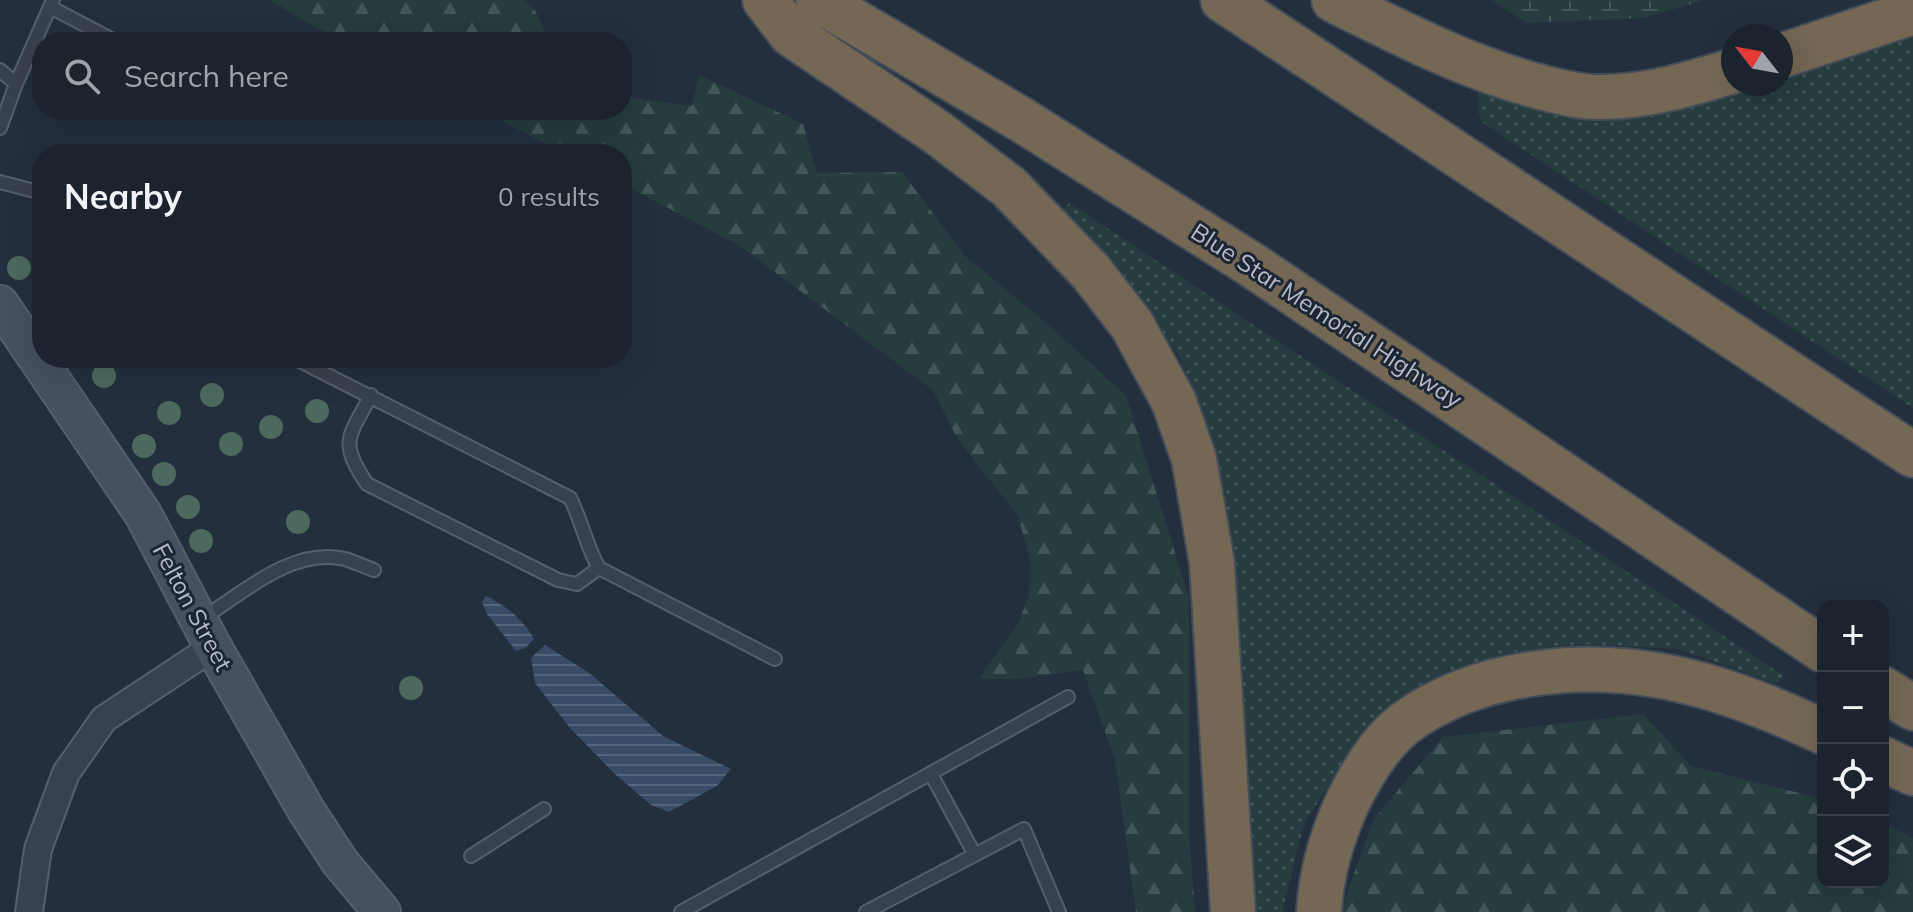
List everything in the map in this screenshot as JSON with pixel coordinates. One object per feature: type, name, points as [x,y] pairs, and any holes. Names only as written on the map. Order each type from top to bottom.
[{"type":"highway","points":[[765,0],[791,34],[963,150],[1009,187],[1065,243],[1132,325],[1174,402],[1194,459],[1212,563],[1233,912]]},
{"type":"highway","name":"Blue Star Memorial Highway","points":[[818,0],[1022,120],[1252,265],[1817,646]]},
{"type":"highway","points":[[1223,0],[1913,455]]},
{"type":"highway","points":[[1334,0],[1453,58],[1500,76],[1567,93],[1601,98],[1671,90],[1721,75]]},
{"type":"highway","points":[[1793,52],[1913,12]]},
{"type":"highway","points":[[1319,912],[1328,853],[1356,784],[1377,751],[1403,724],[1438,702],[1520,676],[1567,671],[1615,671],[1662,676],[1722,692],[1817,730]]},
{"type":"highway","points":[[1889,693],[1913,708]]},
{"type":"highway","points":[[1889,762],[1913,773]]},
{"type":"street","name":"Felton Street","points":[[0,304],[32,351]]},
{"type":"street","name":"Felton Street","points":[[44,368],[143,514],[306,810],[340,862],[382,912]]},
{"type":"street","points":[[29,912],[38,849],[66,773],[104,719],[207,633]]},
{"type":"lane","points":[[38,32],[51,3],[100,32]]},
{"type":"lane","points":[[0,128],[32,47]]},
{"type":"lane","points":[[0,70],[16,84]]},
{"type":"lane","points":[[0,182],[32,190]]},
{"type":"lane","points":[[315,368],[570,498],[581,519],[589,552],[599,568],[775,659]]},
{"type":"lane","points":[[371,395],[348,439],[352,461],[367,484],[558,580],[577,584],[599,568]]},
{"type":"lane","points":[[207,633],[294,562],[317,558],[343,559],[374,570]]},
{"type":"lane","points":[[681,912],[1068,697]]},
{"type":"lane","points":[[931,774],[975,855]]},
{"type":"lane","points":[[471,856],[544,809]]},
{"type":"lane","points":[[866,912],[1024,829],[1059,912]]},
{"type":"green space","points":[[271,0],[524,0],[534,9],[546,32],[325,32]]},
{"type":"green space","points":[[1491,0],[1705,0],[1643,18],[1527,23]]},
{"type":"green space","points":[[1913,35],[1913,408],[1482,122],[1478,111],[1478,90],[1517,104],[1581,110],[1721,95],[1793,96],[1793,71]]},
{"type":"green space","points":[[699,75],[803,124],[817,173],[902,172],[965,256],[1050,326],[1126,396],[1189,597],[1189,834],[1195,912],[1136,912],[1115,760],[1083,670],[1017,679],[979,679],[1018,624],[1029,595],[1030,559],[1018,516],[957,438],[933,390],[737,244],[632,189],[632,144],[546,144],[500,120],[632,120],[632,97],[692,106]]},
{"type":"green space","points":[[1069,203],[1783,675],[1777,684],[1679,649],[1580,644],[1506,653],[1419,690],[1358,742],[1304,823],[1282,912],[1254,912],[1234,569],[1214,443],[1179,356],[1119,276],[1057,216]]},
{"type":"green space","points":[[1643,714],[1691,766],[1817,798],[1817,888],[1889,888],[1889,826],[1913,838],[1913,912],[1340,912],[1374,819],[1443,737]]},
{"type":"water","points":[[486,596],[513,613],[524,625],[534,639],[525,648],[516,651],[487,614],[482,602]]},
{"type":"water","points":[[545,645],[588,672],[663,736],[731,769],[717,786],[669,812],[651,805],[570,728],[535,683],[531,658]]}]
